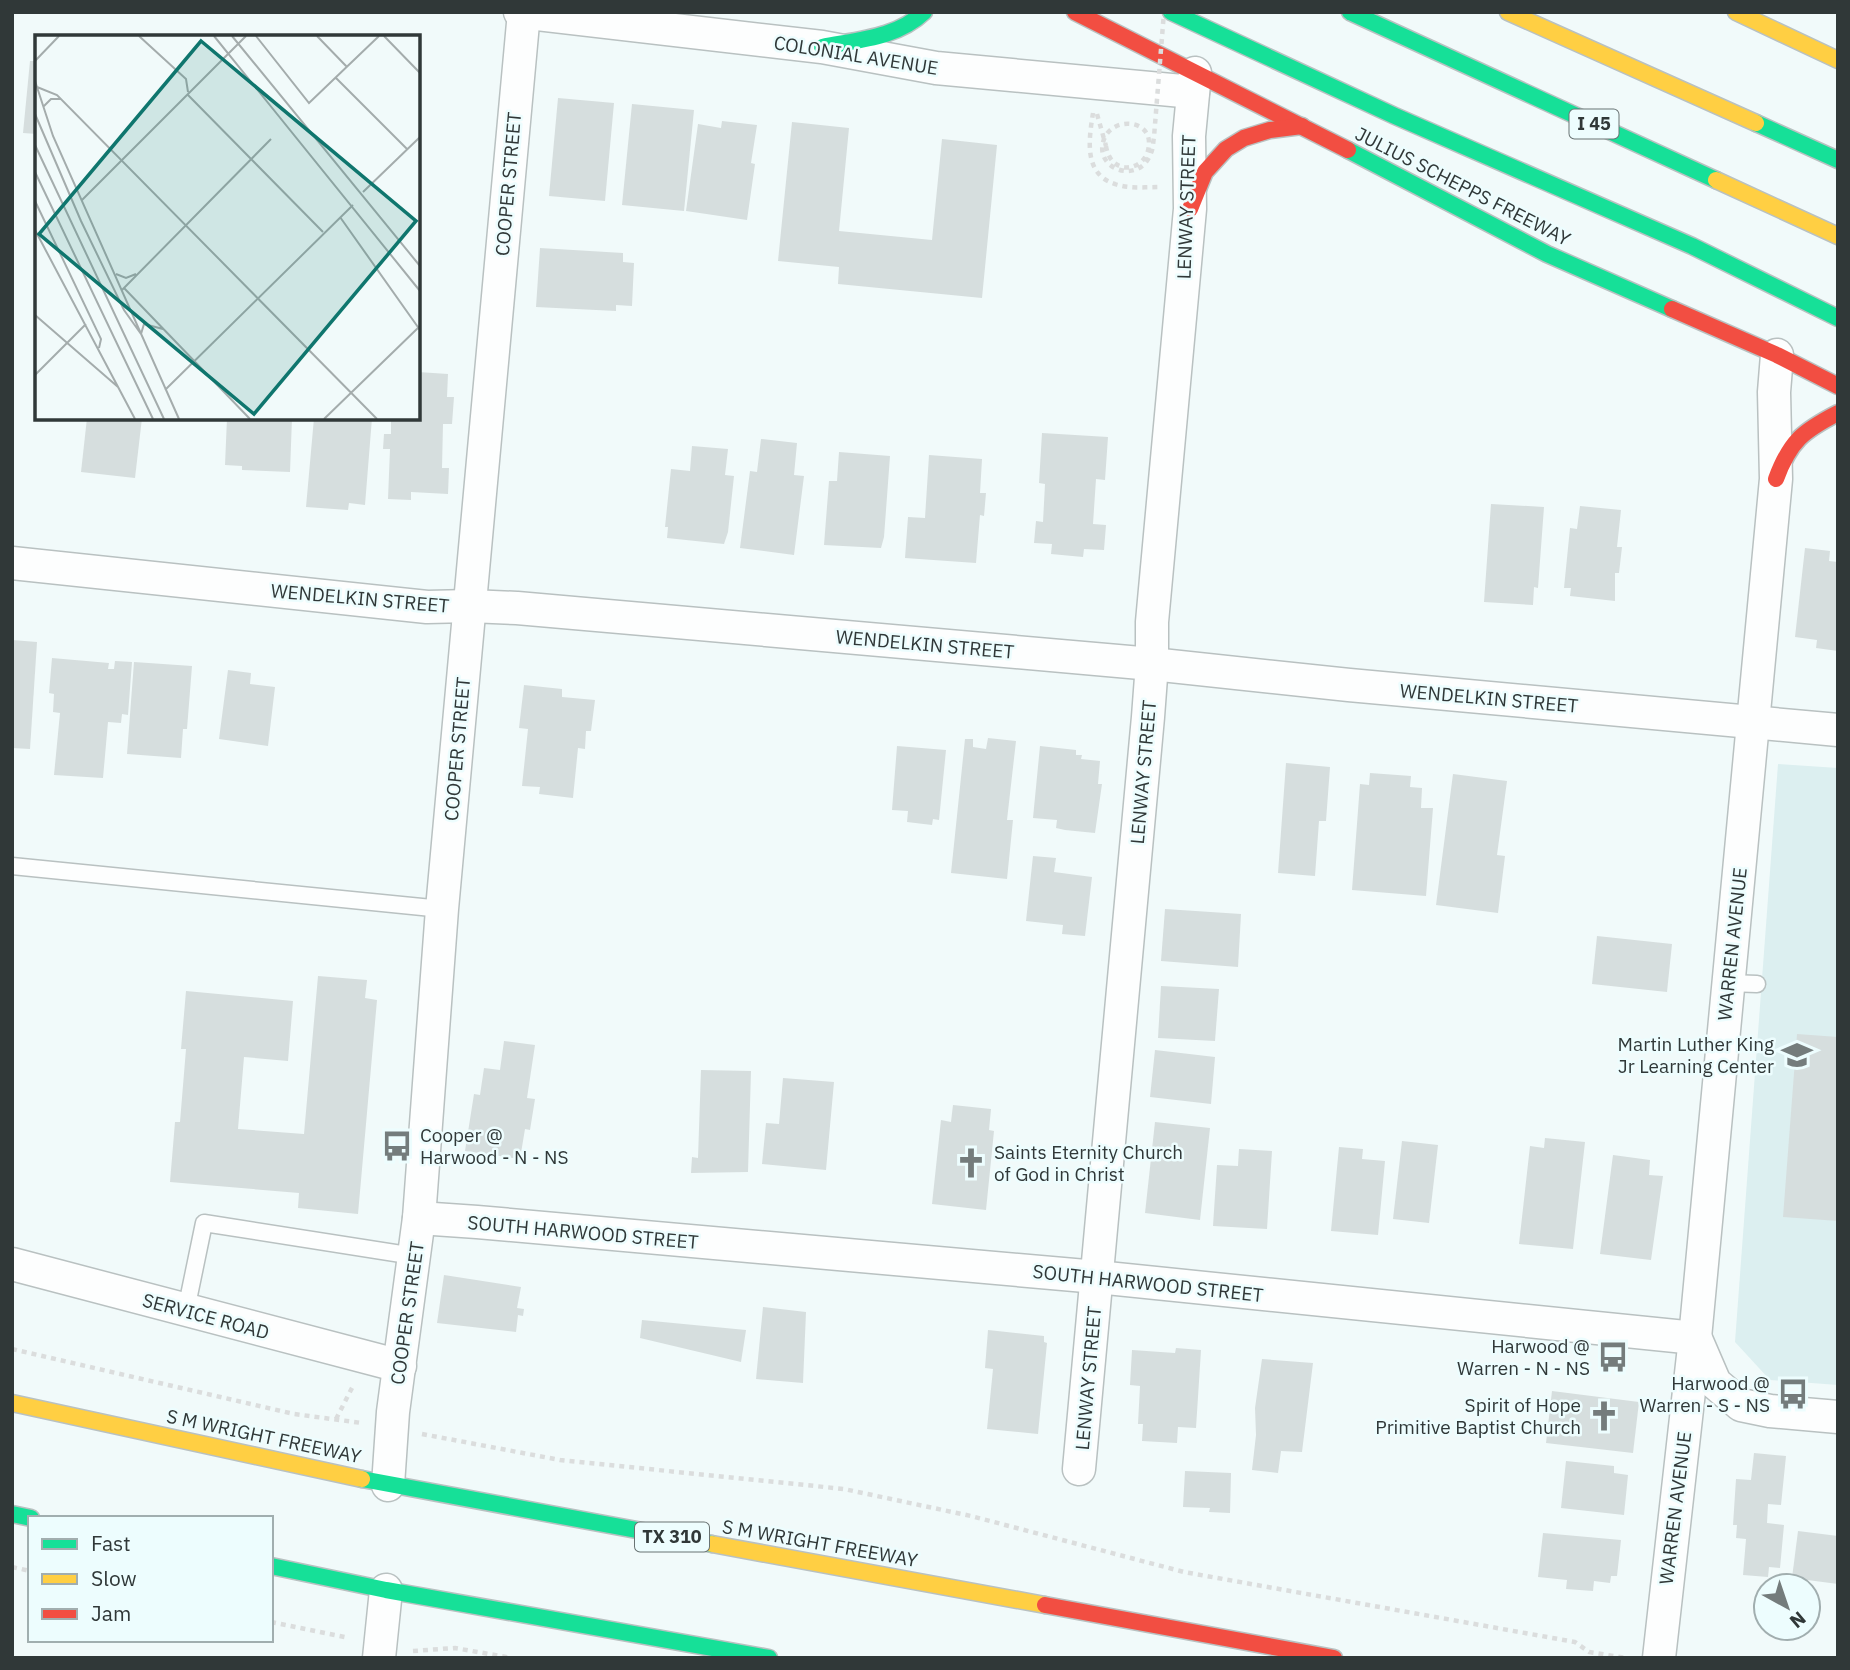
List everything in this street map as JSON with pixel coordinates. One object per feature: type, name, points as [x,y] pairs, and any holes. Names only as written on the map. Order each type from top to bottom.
[{"type":"main road","points":[[822,47],[896,31],[918,20],[925,12]]},
{"type":"main road","name":"JULIUS SCHEPPS FREEWAY","points":[[1075,12],[1194,83],[1302,126],[1546,254],[1777,355],[1838,386]]},
{"type":"main road","points":[[1171,12],[1395,116],[1692,246],[1838,318]]},
{"type":"main road","name":"I 45","points":[[1350,12],[1838,236]]},
{"type":"main road","points":[[1508,12],[1838,160]]},
{"type":"main road","points":[[1736,12],[1838,60]]},
{"type":"main road","points":[[1179,198],[1226,149],[1244,138],[1270,130],[1302,126]]},
{"type":"main road","points":[[1776,479],[1783,458],[1793,443],[1808,428],[1838,413]]},
{"type":"main road","name":"S M WRIGHT FREEWAY","points":[[12,1403],[387,1485],[1334,1658]]},
{"type":"main road","points":[[273,1566],[386,1590],[769,1658]]},
{"type":"street","name":"COLONIAL AVENUE","points":[[523,12],[822,47],[936,68],[1194,83]]},
{"type":"street","name":"COOPER STREET","points":[[387,1485],[419,1218],[442,909],[523,12]]},
{"type":"street","name":"LENWAY STREET","points":[[1079,1469],[1152,664],[1152,622],[1179,198],[1194,83]]},
{"type":"street","name":"WARREN AVENUE","points":[[1659,1658],[1695,1338],[1743,984],[1754,723],[1776,479],[1774,391],[1777,355]]},
{"type":"street","name":"WENDELKIN STREET","points":[[12,563],[427,607],[516,608],[1152,664],[1838,730]]},
{"type":"street","name":"SOUTH HARWOOD STREET","points":[[419,1218],[1097,1277],[1695,1338]]},
{"type":"street","name":"SERVICE ROAD","points":[[12,1264],[400,1366]]},
{"type":"street","points":[[1695,1338],[1715,1383],[1741,1405],[1838,1418]]},
{"type":"street","points":[[379,1658],[386,1590]]},
{"type":"lane","points":[[12,866],[442,909]]},
{"type":"lane","points":[[186,1310],[204,1223],[414,1256]]},
{"type":"path","points":[[1164,12],[1154,138],[1147,162],[1134,171],[1118,170],[1106,160],[1102,145],[1109,131],[1123,124],[1139,126],[1146,132],[1149,141],[1142,161],[1127,168],[1112,162],[1107,156],[1106,146],[1094,103],[1090,155],[1095,169],[1104,179],[1116,185],[1179,198]]},
{"type":"path","points":[[12,1349],[294,1414],[363,1423],[560,1460],[844,1489],[971,1516],[1184,1572],[1575,1643],[1589,1652],[1626,1658]]},
{"type":"shaded area","name":"Martin Luther King Jr Learning Center","points":[[1778,764],[1838,768],[1838,1385],[1770,1380],[1735,1342]]},
{"type":"building","points":[[30,61],[35,61],[35,134],[23,133]]},
{"type":"building","points":[[558,98],[614,103],[605,201],[549,196]]},
{"type":"building","points":[[632,104],[694,110],[684,211],[622,205]]},
{"type":"building","points":[[722,121],[757,125],[747,220],[686,211],[698,124],[721,128]]},
{"type":"building","points":[[792,122],[849,128],[839,231],[932,240],[942,139],[997,145],[982,298],[838,284],[839,267],[778,261]]},
{"type":"building","points":[[540,248],[623,253],[623,262],[634,263],[632,306],[616,305],[616,311],[536,307]]},
{"type":"building","points":[[420,372],[448,374],[447,397],[454,397],[452,424],[443,424],[442,468],[449,468],[448,494],[411,492],[411,500],[388,499],[390,449],[383,449],[384,434],[391,434],[391,421],[383,420],[420,420]]},
{"type":"building","points":[[87,420],[142,420],[135,478],[81,472]]},
{"type":"building","points":[[227,420],[292,420],[290,472],[242,470],[242,466],[225,465]]},
{"type":"building","points":[[314,420],[372,420],[365,505],[349,503],[348,510],[306,507]]},
{"type":"building","points":[[1042,433],[1108,437],[1105,480],[1096,479],[1093,524],[1106,525],[1104,550],[1084,549],[1083,557],[1051,554],[1052,544],[1034,543],[1036,521],[1043,522],[1045,484],[1039,483]]},
{"type":"building","points":[[761,439],[797,443],[794,475],[804,476],[794,555],[740,548],[750,471],[757,472]]},
{"type":"building","points":[[692,446],[728,449],[725,475],[734,476],[728,532],[724,544],[667,538],[668,527],[665,527],[671,469],[690,471]]},
{"type":"building","points":[[839,452],[890,456],[881,548],[824,545],[829,481],[837,481]]},
{"type":"building","points":[[929,455],[982,459],[980,493],[986,493],[984,516],[980,515],[976,563],[905,558],[908,517],[925,518]]},
{"type":"building","points":[[1491,504],[1544,507],[1538,588],[1534,587],[1533,605],[1484,602]]},
{"type":"building","points":[[1580,506],[1621,510],[1617,547],[1622,547],[1619,573],[1615,573],[1615,601],[1570,596],[1571,588],[1564,588],[1570,528],[1577,529]]},
{"type":"building","points":[[1805,548],[1830,551],[1829,561],[1838,562],[1838,651],[1816,648],[1817,640],[1795,637]]},
{"type":"building","points":[[12,640],[37,642],[30,749],[12,748]]},
{"type":"building","points":[[52,658],[109,663],[108,669],[114,669],[115,661],[132,662],[128,715],[122,714],[121,723],[108,722],[103,778],[54,775],[60,713],[53,712],[54,694],[49,693]]},
{"type":"building","points":[[134,662],[192,666],[187,729],[183,729],[181,758],[127,754]]},
{"type":"building","points":[[228,670],[251,673],[250,684],[275,687],[268,746],[219,739]]},
{"type":"building","points":[[524,685],[562,689],[562,697],[595,700],[591,731],[586,731],[585,749],[578,748],[573,798],[539,794],[540,787],[522,786],[528,729],[519,728]]},
{"type":"building","points":[[988,738],[1016,741],[1007,820],[1013,820],[1007,879],[951,873],[965,739],[973,739],[973,747],[986,749]]},
{"type":"building","points":[[897,746],[946,750],[939,820],[933,819],[932,825],[907,822],[908,811],[892,810]]},
{"type":"building","points":[[1040,746],[1076,750],[1076,755],[1082,755],[1081,759],[1100,761],[1098,784],[1102,784],[1095,833],[1056,828],[1057,820],[1033,818]]},
{"type":"building","points":[[1286,763],[1330,767],[1326,821],[1319,821],[1315,876],[1278,873]]},
{"type":"building","points":[[1370,773],[1411,776],[1410,787],[1422,788],[1421,808],[1433,808],[1426,896],[1352,890],[1360,784],[1369,785]]},
{"type":"building","points":[[1453,774],[1507,781],[1497,855],[1505,856],[1498,913],[1436,905]]},
{"type":"building","points":[[1033,856],[1056,858],[1054,872],[1092,877],[1085,936],[1062,934],[1063,925],[1026,921]]},
{"type":"building","points":[[1165,909],[1241,914],[1238,967],[1161,961]]},
{"type":"building","points":[[1597,936],[1672,944],[1667,992],[1592,984]]},
{"type":"building","points":[[318,976],[367,980],[365,998],[377,1000],[358,1214],[298,1208],[299,1193],[170,1182],[175,1122],[180,1122],[186,1049],[181,1049],[186,991],[293,1001],[288,1061],[244,1057],[238,1129],[304,1134]]},
{"type":"building","points":[[1161,986],[1219,989],[1215,1041],[1158,1038]]},
{"type":"building","points":[[1797,1034],[1838,1037],[1838,1221],[1783,1217]]},
{"type":"building","points":[[504,1041],[535,1045],[527,1098],[535,1099],[530,1130],[525,1129],[520,1159],[465,1151],[474,1094],[480,1095],[484,1068],[500,1070]]},
{"type":"building","points":[[1155,1050],[1215,1057],[1211,1104],[1150,1097]]},
{"type":"building","points":[[701,1070],[751,1071],[748,1172],[691,1173],[692,1157],[698,1158]]},
{"type":"building","points":[[783,1078],[834,1082],[826,1170],[762,1164],[766,1123],[779,1124]]},
{"type":"building","points":[[953,1105],[991,1109],[989,1130],[994,1131],[986,1210],[932,1204],[941,1120],[951,1122]]},
{"type":"building","points":[[1155,1122],[1210,1128],[1200,1220],[1145,1213]]},
{"type":"building","points":[[1545,1138],[1585,1142],[1573,1249],[1519,1244],[1530,1146],[1544,1148]]},
{"type":"building","points":[[1402,1141],[1438,1145],[1429,1223],[1393,1219]]},
{"type":"building","points":[[1339,1147],[1363,1149],[1362,1159],[1385,1161],[1378,1235],[1331,1231]]},
{"type":"building","points":[[1239,1149],[1272,1151],[1267,1229],[1213,1226],[1217,1165],[1238,1166]]},
{"type":"building","points":[[1613,1155],[1650,1160],[1649,1175],[1663,1176],[1651,1260],[1600,1254]]},
{"type":"building","points":[[444,1275],[521,1287],[517,1308],[524,1309],[523,1316],[518,1315],[516,1332],[437,1323]]},
{"type":"building","points":[[763,1307],[806,1312],[803,1383],[756,1379]]},
{"type":"building","points":[[642,1320],[746,1330],[741,1362],[640,1338]]},
{"type":"building","points":[[988,1330],[1044,1336],[1044,1342],[1047,1343],[1038,1434],[987,1429],[993,1369],[985,1368]]},
{"type":"building","points":[[1176,1348],[1201,1350],[1196,1428],[1178,1427],[1177,1443],[1142,1441],[1143,1424],[1138,1424],[1140,1386],[1130,1385],[1132,1350],[1175,1353]]},
{"type":"building","points":[[1262,1359],[1313,1363],[1302,1452],[1281,1451],[1278,1473],[1252,1470],[1256,1435],[1255,1408]]},
{"type":"building","points":[[1552,1391],[1639,1402],[1633,1453],[1546,1443]]},
{"type":"building","points":[[1754,1453],[1786,1456],[1781,1505],[1768,1504],[1767,1523],[1784,1525],[1780,1568],[1769,1567],[1768,1572],[1752,1572],[1752,1576],[1743,1575],[1746,1539],[1736,1538],[1737,1525],[1733,1525],[1736,1479],[1751,1480]]},
{"type":"building","points":[[1566,1461],[1614,1466],[1614,1473],[1628,1475],[1624,1515],[1561,1508]]},
{"type":"building","points":[[1185,1471],[1231,1473],[1230,1513],[1209,1512],[1210,1508],[1183,1507]]},
{"type":"building","points":[[1798,1531],[1838,1536],[1838,1584],[1822,1582],[1822,1572],[1793,1572]]},
{"type":"building","points":[[1543,1533],[1621,1540],[1617,1576],[1611,1576],[1610,1583],[1594,1581],[1593,1591],[1566,1589],[1567,1580],[1538,1577]]},
{"type":"traffic: fast","points":[[822,47],[889,33],[924,12]]},
{"type":"traffic: fast","points":[[1171,12],[1395,116],[1692,246],[1838,318]]},
{"type":"traffic: fast","points":[[1350,12],[1716,180]]},
{"type":"traffic: fast","points":[[1756,123],[1838,160]]},
{"type":"traffic: fast","points":[[1348,150],[1547,254],[1672,309]]},
{"type":"traffic: fast","points":[[362,1479],[712,1544]]},
{"type":"traffic: fast","points":[[12,1514],[28,1517]]},
{"type":"traffic: fast","points":[[273,1566],[386,1590],[769,1658]]},
{"type":"traffic: slow","points":[[1508,12],[1756,123]]},
{"type":"traffic: slow","points":[[1736,12],[1838,60]]},
{"type":"traffic: slow","points":[[1716,180],[1838,236]]},
{"type":"traffic: slow","points":[[12,1403],[362,1479]]},
{"type":"traffic: slow","points":[[712,1544],[1045,1605]]},
{"type":"traffic: jam","points":[[1075,12],[1348,150]]},
{"type":"traffic: jam","points":[[1190,209],[1205,172],[1226,149],[1244,138],[1270,130],[1302,126]]},
{"type":"traffic: jam","points":[[1672,309],[1777,355],[1838,386]]},
{"type":"traffic: jam","points":[[1776,479],[1787,455],[1799,438],[1838,413]]},
{"type":"traffic: jam","points":[[1045,1605],[1334,1658]]},
{"type":"place","name":"Martin Luther King Jr Learning Center","points":[[1797,1055]]},
{"type":"place","name":"Cooper @ Harwood - N - NS","points":[[397,1146]]},
{"type":"place","name":"Saints Eternity Church of God in Christ","points":[[971,1163]]},
{"type":"place","name":"Harwood @ Warren - N - NS","points":[[1613,1357]]},
{"type":"place","name":"Harwood @ Warren - S - NS","points":[[1793,1394]]},
{"type":"place","name":"Spirit of Hope Primitive Baptist Church","points":[[1604,1416]]}]
